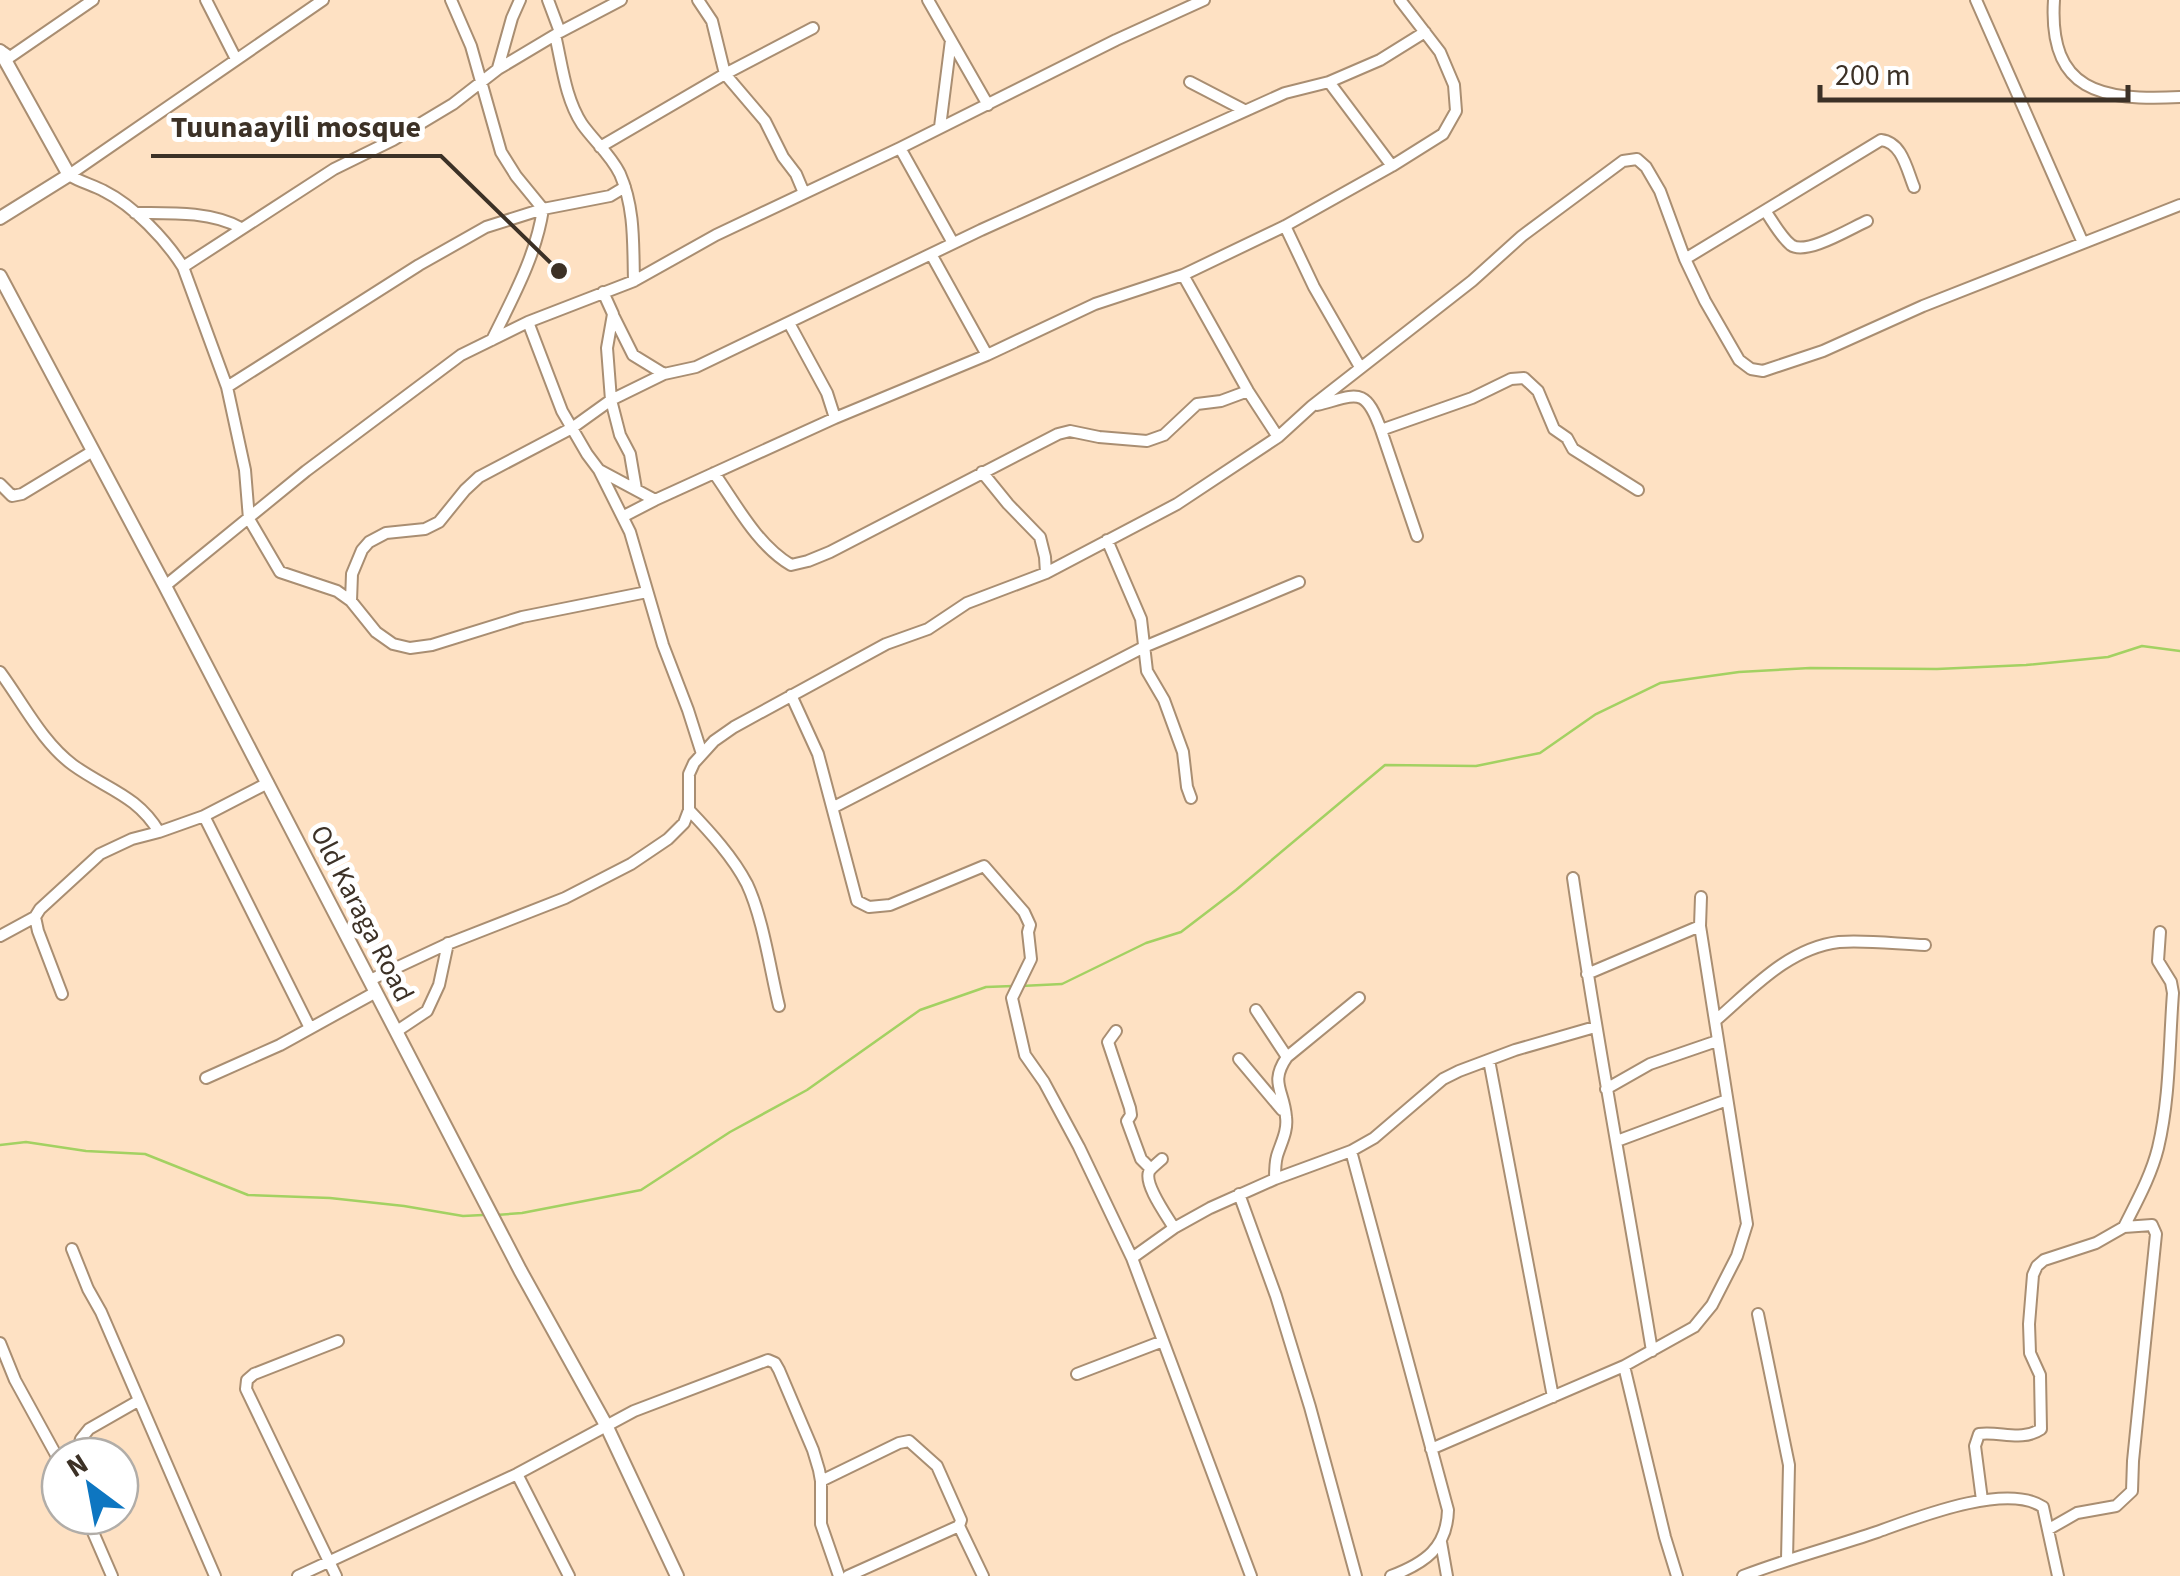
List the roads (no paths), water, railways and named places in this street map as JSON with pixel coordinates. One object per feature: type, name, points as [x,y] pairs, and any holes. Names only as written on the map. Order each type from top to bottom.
[{"type":"street","points":[[0,51],[10,57],[92,0]]},
{"type":"street","points":[[206,0],[236,59]]},
{"type":"street","points":[[452,0],[471,46],[501,152],[542,209],[539,234],[528,265],[492,340]]},
{"type":"street","points":[[498,69],[520,0]]},
{"type":"street","points":[[548,0],[572,106],[619,172],[624,188],[632,216],[634,281]]},
{"type":"street","points":[[184,267],[334,169],[392,140],[453,104],[498,69],[621,0]]},
{"type":"street","points":[[698,0],[712,21],[725,74],[766,121],[804,193]]},
{"type":"street","points":[[928,0],[988,104]]},
{"type":"street","points":[[165,586],[320,460],[461,354],[528,322],[634,281],[716,235],[1204,0]]},
{"type":"street","points":[[624,516],[1095,304],[1183,275],[1284,226],[1442,134],[1456,111],[1454,85],[1440,52],[1401,0]]},
{"type":"street","points":[[1976,0],[2083,243]]},
{"type":"street","points":[[2054,0],[2052,26],[2060,56],[2072,76],[2106,93],[2151,98],[2180,96]]},
{"type":"street","points":[[0,218],[318,1]]},
{"type":"street","points":[[600,147],[812,28]]},
{"type":"street","points":[[351,602],[352,574],[362,550],[370,542],[386,533],[425,529],[439,522],[479,477],[572,428],[611,400],[664,374],[696,366],[1244,110],[1286,93],[1329,82],[1380,60],[1426,32]]},
{"type":"street","points":[[940,128],[950,40]]},
{"type":"street","points":[[0,51],[69,174],[106,192],[134,214],[169,246],[184,267],[227,387],[246,470],[249,519],[280,572],[337,592],[351,602],[376,632],[392,644],[410,648],[522,617],[647,592]]},
{"type":"street","points":[[1190,82],[1244,110]]},
{"type":"street","points":[[1329,82],[1392,166]]},
{"type":"street","points":[[1685,259],[1881,140],[1891,141],[1897,147],[1914,187]]},
{"type":"street","points":[[900,148],[953,244]]},
{"type":"street","points":[[206,1078],[280,1045],[448,943],[565,898],[631,864],[684,823],[689,810],[689,774],[714,741],[886,644],[928,629],[967,603],[1046,573],[1177,504],[1278,437],[1522,236],[1623,161],[1636,158],[1646,166],[1660,191],[1685,259],[1740,360],[1762,372],[1823,351],[1923,306],[2180,205]]},
{"type":"street","points":[[227,387],[486,226],[542,209],[610,196],[624,188]]},
{"type":"street","points":[[1766,212],[1791,244],[1801,249],[1867,220]]},
{"type":"street","points":[[134,214],[214,218],[241,228]]},
{"type":"street","points":[[1284,226],[1314,288],[1360,367]]},
{"type":"street","points":[[932,254],[986,355]]},
{"type":"street","points":[[1183,275],[1278,437]]},
{"type":"street","name":"Old Karaga Road","points":[[0,276],[520,1270],[606,1425],[677,1576]]},
{"type":"street","points":[[603,292],[634,355],[664,374]]},
{"type":"street","points":[[613,314],[608,348],[611,400],[620,435],[630,454],[636,489]]},
{"type":"street","points":[[528,322],[562,411],[624,516],[702,754]]},
{"type":"street","points":[[789,323],[827,392],[836,418]]},
{"type":"street","points":[[1381,430],[1524,378],[1538,391],[1554,429],[1567,438],[1573,449],[1638,490]]},
{"type":"street","points":[[714,473],[768,546],[790,565],[830,552],[1058,434],[1070,431],[1148,441],[1164,434],[1197,404],[1248,391]]},
{"type":"street","points":[[1312,406],[1353,395],[1362,396],[1373,407],[1417,536]]},
{"type":"street","points":[[0,484],[12,496],[22,494],[93,451]]},
{"type":"street","points":[[599,470],[655,500]]},
{"type":"street","points":[[982,472],[1040,537],[1046,573]]},
{"type":"street","points":[[1108,540],[1141,619],[1147,672],[1164,700],[1182,752],[1191,798]]},
{"type":"street","points":[[834,807],[1144,647],[1299,582]]},
{"type":"street","points":[[0,672],[40,731],[71,764],[125,796],[148,814],[159,832]]},
{"type":"street","points":[[791,695],[818,754],[858,901],[870,907],[890,905],[984,866],[1024,912],[1030,926],[1031,959],[1012,998],[1026,1055],[1079,1147],[1132,1258],[1251,1576]]},
{"type":"street","points":[[0,936],[35,918],[100,854],[132,839],[204,816],[268,783]]},
{"type":"street","points":[[689,810],[709,830],[746,884],[779,1006]]},
{"type":"street","points":[[204,816],[310,1028]]},
{"type":"street","points":[[1573,878],[1652,1352]]},
{"type":"street","points":[[1431,1449],[1624,1366],[1694,1327],[1712,1305],[1737,1256],[1748,1224],[1700,926],[1702,896]]},
{"type":"street","points":[[35,918],[62,994]]},
{"type":"street","points":[[1587,974],[1700,926]]},
{"type":"street","points":[[2124,1227],[2142,1193],[2157,1150],[2166,1100],[2173,993],[2158,961],[2160,932]]},
{"type":"street","points":[[1715,1021],[1783,962],[1808,951],[1838,942],[1926,945]]},
{"type":"street","points":[[396,1032],[427,1010],[439,985],[448,943]]},
{"type":"street","points":[[1275,1180],[1276,1160],[1286,1128],[1276,1083],[1279,1068],[1286,1056],[1358,998]]},
{"type":"street","points":[[1256,1010],[1286,1056]]},
{"type":"street","points":[[1132,1258],[1174,1228],[1240,1194],[1351,1151],[1374,1138],[1443,1079],[1489,1060],[1595,1027]]},
{"type":"street","points":[[1116,1031],[1108,1042],[1130,1108],[1128,1120],[1141,1159],[1151,1169]]},
{"type":"street","points":[[1606,1089],[1650,1064],[1717,1041]]},
{"type":"street","points":[[1240,1058],[1286,1115]]},
{"type":"street","points":[[1489,1060],[1553,1397]]},
{"type":"street","points":[[1617,1141],[1727,1100]]},
{"type":"street","points":[[1351,1151],[1448,1510],[1448,1527],[1429,1556],[1391,1576]]},
{"type":"street","points":[[1162,1160],[1148,1173],[1151,1190],[1174,1228]]},
{"type":"street","points":[[1240,1194],[1288,1333],[1356,1576]]},
{"type":"street","points":[[1982,1500],[1975,1446],[1979,1434],[2034,1434],[2041,1429],[2040,1375],[2030,1353],[2029,1324],[2037,1266],[2044,1260],[2096,1243],[2124,1227],[2152,1225],[2156,1234],[2132,1491],[2116,1506],[2078,1513],[2049,1528]]},
{"type":"street","points":[[72,1250],[215,1576]]},
{"type":"street","points":[[1758,1314],[1789,1466],[1787,1560]]},
{"type":"street","points":[[336,1576],[246,1388],[247,1380],[254,1374],[338,1341]]},
{"type":"street","points":[[1078,1374],[1162,1341]]},
{"type":"street","points":[[0,1343],[46,1436]]},
{"type":"street","points":[[298,1576],[517,1474],[606,1425],[768,1360],[779,1370],[812,1450],[822,1481],[821,1524],[840,1576]]},
{"type":"street","points":[[1624,1366],[1677,1576]]},
{"type":"street","points":[[83,1436],[138,1402]]},
{"type":"street","points":[[822,1481],[909,1440],[937,1466],[983,1576]]},
{"type":"street","points":[[517,1474],[569,1576]]},
{"type":"street","points":[[1743,1576],[1924,1514],[1982,1500],[2028,1499],[2043,1507],[2058,1576]]},
{"type":"street","points":[[848,1576],[959,1526]]},
{"type":"street","points":[[95,1536],[112,1576]]},
{"type":"street","points":[[1441,1542],[1448,1576]]},
{"type":"waterway","points":[[1021,986],[1062,984],[1146,943],[1181,932],[1385,765],[1476,766],[1540,753],[1596,714],[1660,683],[1739,672],[1810,668],[2026,665],[2108,657],[2142,646],[2180,651]]},
{"type":"waterway","points":[[496,1215],[641,1190],[730,1132],[807,1090],[920,1010],[986,987],[1013,986]]},
{"type":"waterway","points":[[0,1145],[26,1142],[145,1154],[248,1195],[330,1198],[463,1216],[483,1215]]},
{"type":"place","name":"Tuunaayili mosque","points":[[559,271]]}]
